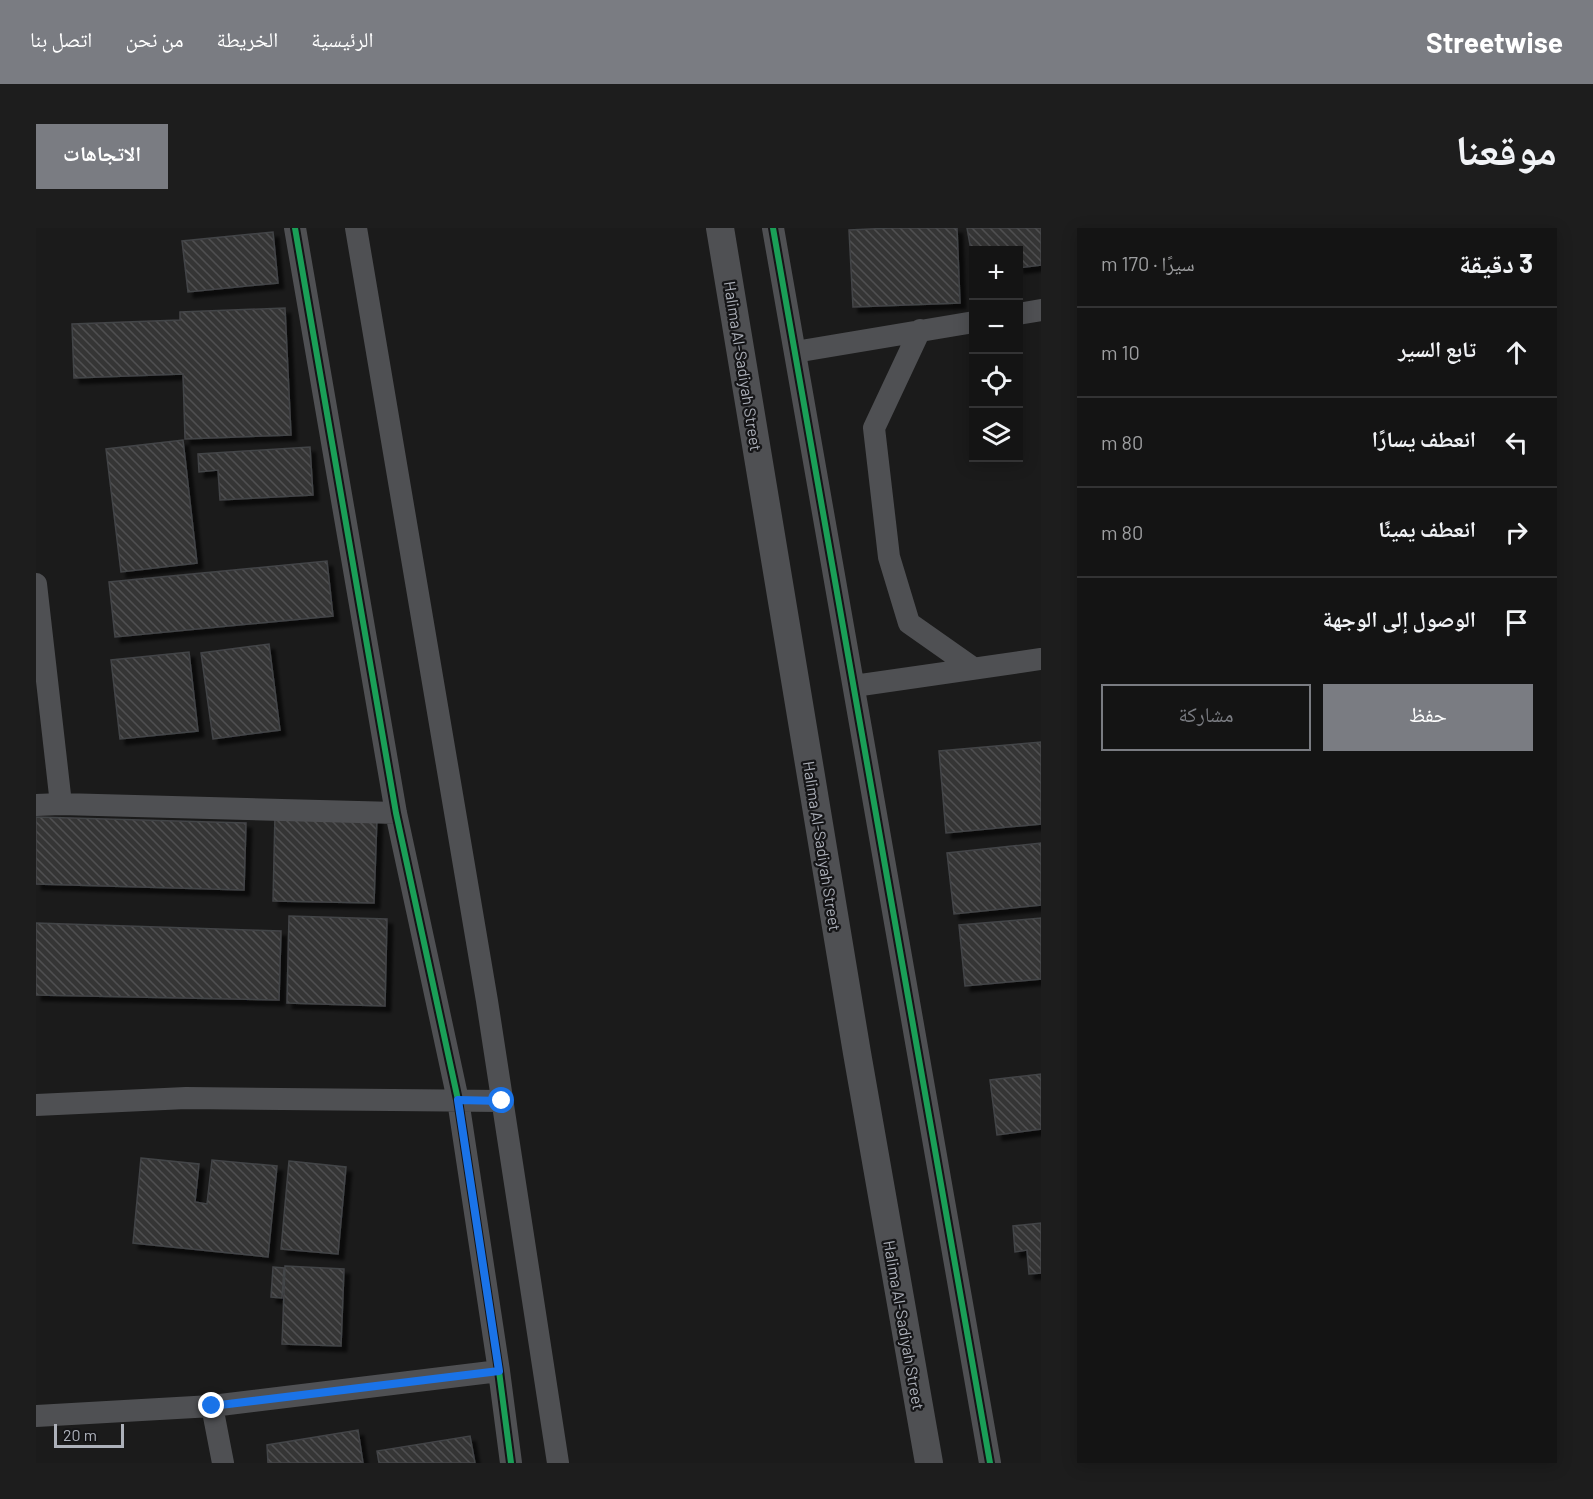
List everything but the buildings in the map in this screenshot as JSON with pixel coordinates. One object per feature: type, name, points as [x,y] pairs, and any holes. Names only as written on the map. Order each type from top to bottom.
[{"type":"street","points":[[295,228],[396,813],[458,1100],[511,1463]]},
{"type":"street","points":[[356,228],[502,1101],[558,1463]]},
{"type":"street","name":"Halima Al-Sadiyah Street","points":[[720,228],[859,1064],[929,1463]]},
{"type":"street","points":[[773,228],[990,1463]]},
{"type":"street","points":[[1023,313],[1041,310]]},
{"type":"street","points":[[795,352],[969,323]]},
{"type":"street","points":[[920,330],[874,428],[889,557],[909,623],[974,668]]},
{"type":"street","points":[[36,584],[61,804]]},
{"type":"street","points":[[854,686],[1041,658]]},
{"type":"street","points":[[36,805],[396,813]]},
{"type":"street","points":[[36,1106],[186,1098],[502,1101]]},
{"type":"street","points":[[36,1416],[212,1406],[499,1371]]},
{"type":"street","points":[[212,1406],[223,1463]]},
{"type":"cycle path","points":[[295,228],[396,813],[458,1100],[511,1463]]},
{"type":"cycle path","points":[[773,228],[990,1463]]},
{"type":"route","points":[[212,1406],[499,1371],[458,1100],[502,1101]]}]
